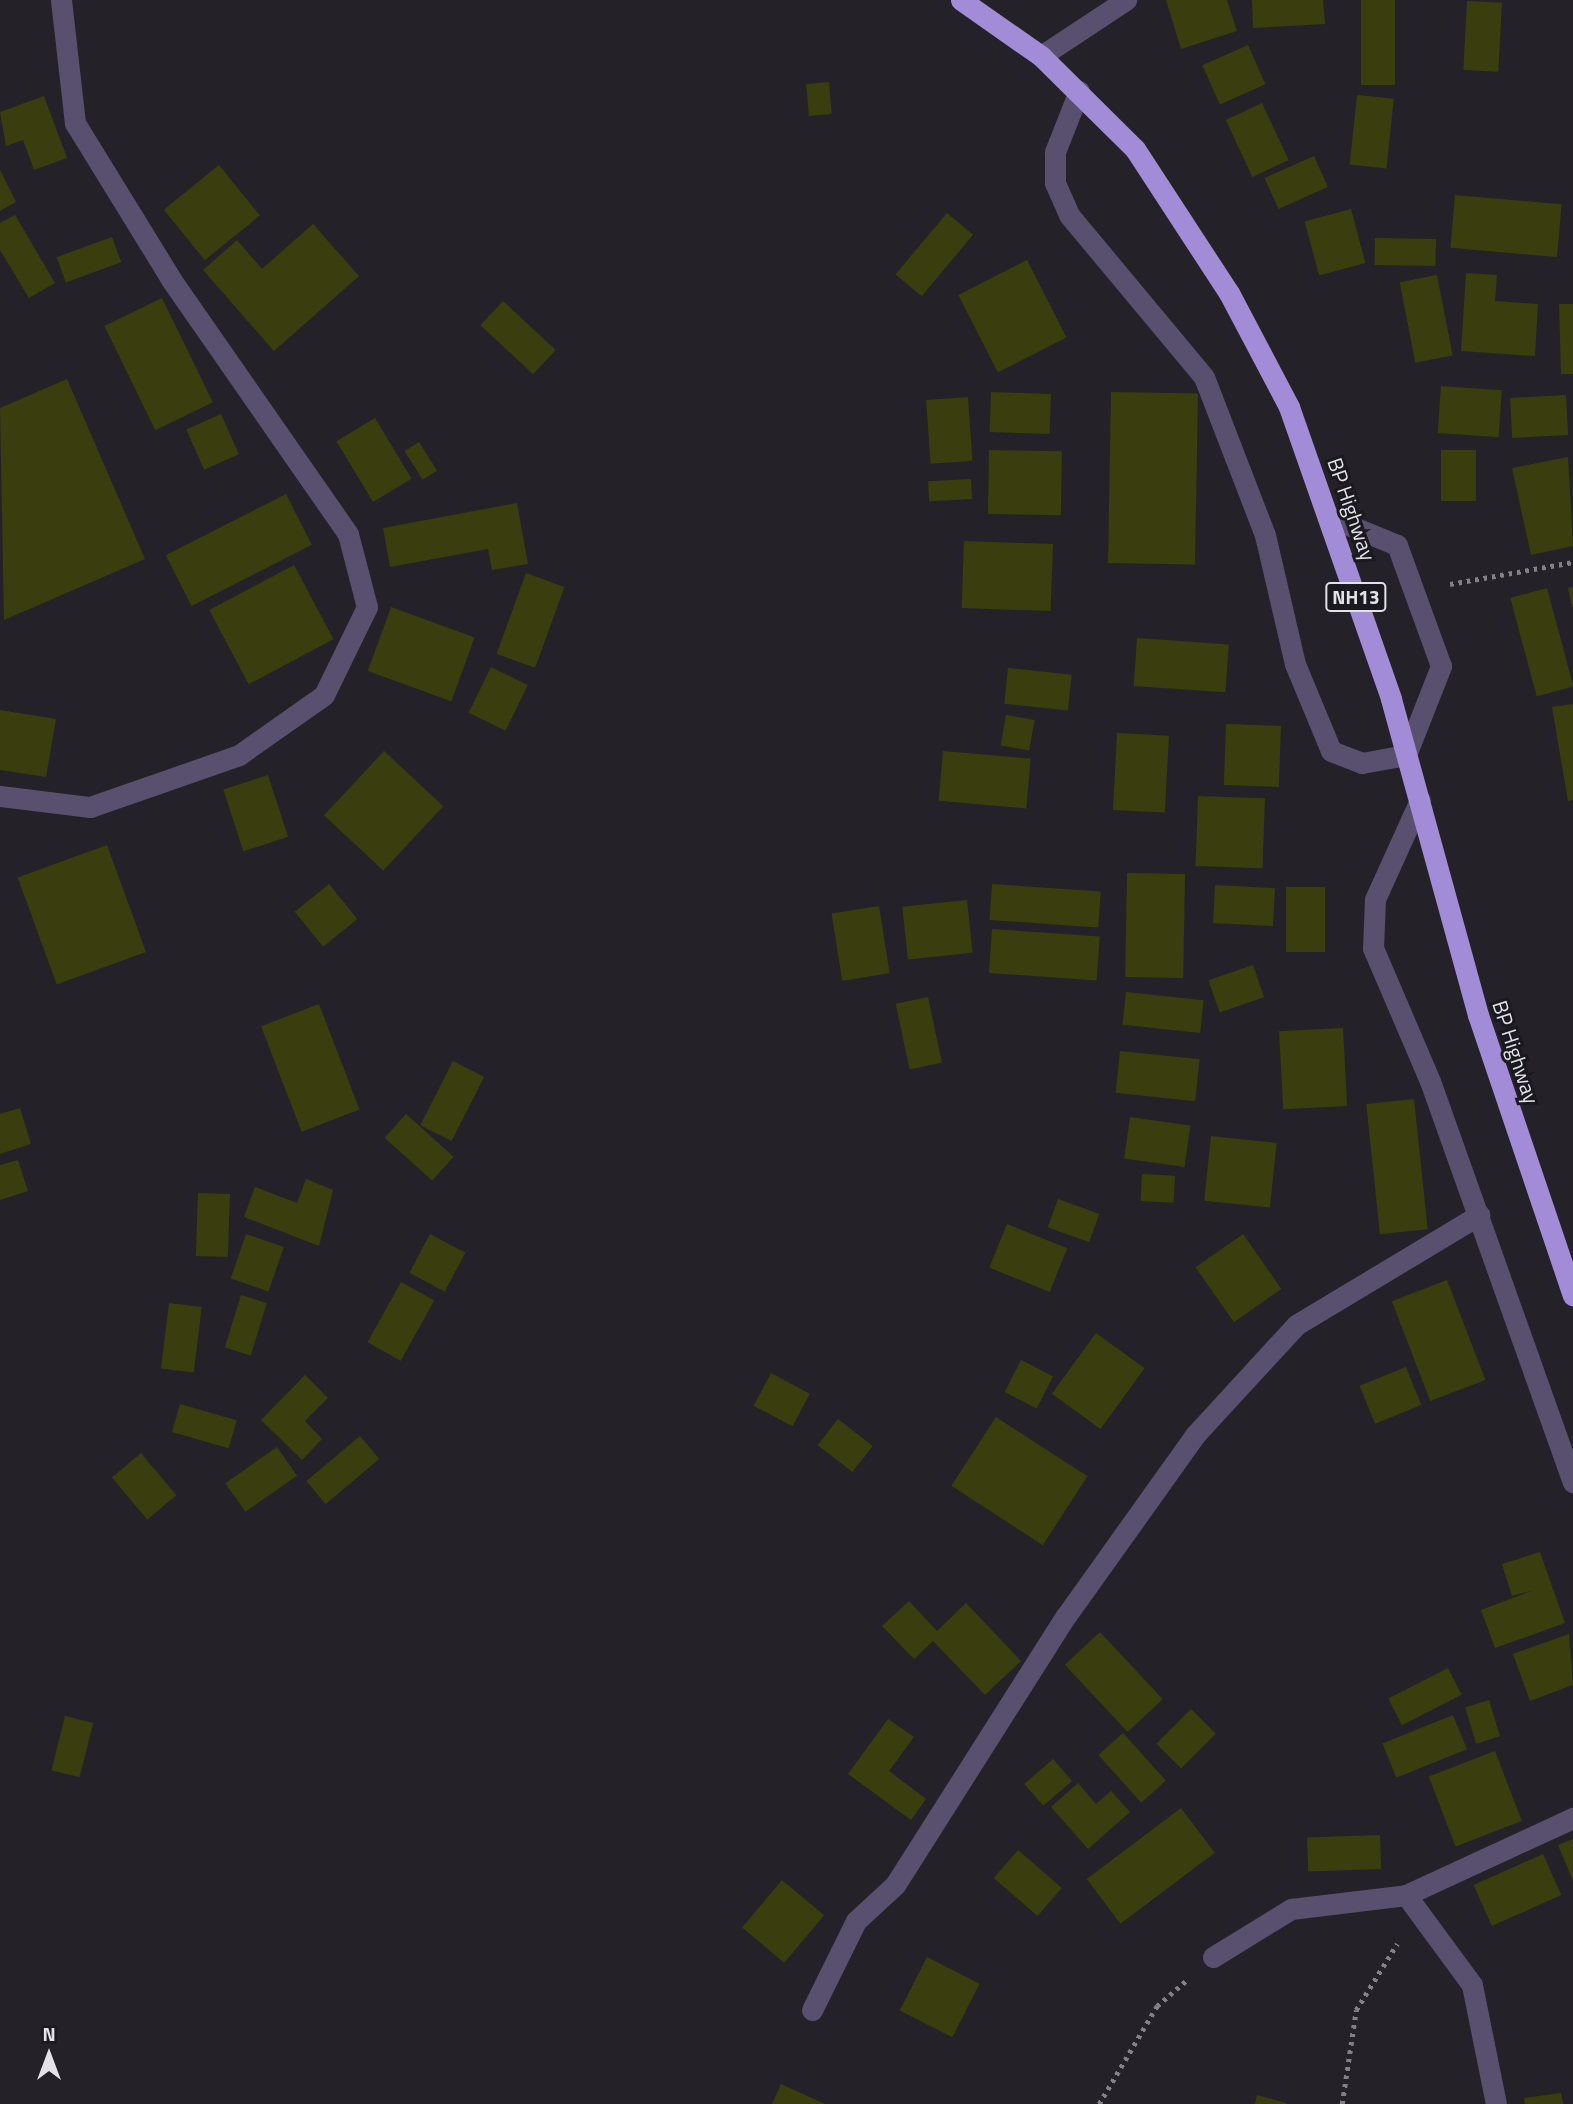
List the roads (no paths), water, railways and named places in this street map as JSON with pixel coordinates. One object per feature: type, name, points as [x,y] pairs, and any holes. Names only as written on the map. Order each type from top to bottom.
[{"type":"highway","name":"BP Highway","points":[[961,0],[1041,56],[1135,149],[1230,293],[1289,407],[1329,517],[1406,755],[1478,1015],[1573,1295]]},
{"type":"street","points":[[0,796],[90,807],[239,755],[324,695],[367,607],[348,534],[171,278],[75,123],[61,0]]},
{"type":"street","points":[[1041,56],[1126,0]]},
{"type":"street","points":[[1079,91],[1055,152],[1055,183],[1069,215],[1204,377],[1265,535],[1296,664],[1331,751],[1362,763],[1406,755],[1441,666],[1396,545],[1329,517]]},
{"type":"street","points":[[1420,800],[1375,899],[1373,948],[1479,1215],[1573,1482]]},
{"type":"street","points":[[812,2010],[856,1921],[895,1885],[1066,1616],[1195,1434],[1296,1325],[1479,1215]]},
{"type":"street","points":[[1213,1957],[1291,1909],[1406,1895],[1573,1818]]},
{"type":"street","points":[[1406,1895],[1472,1985],[1496,2104]]}]
